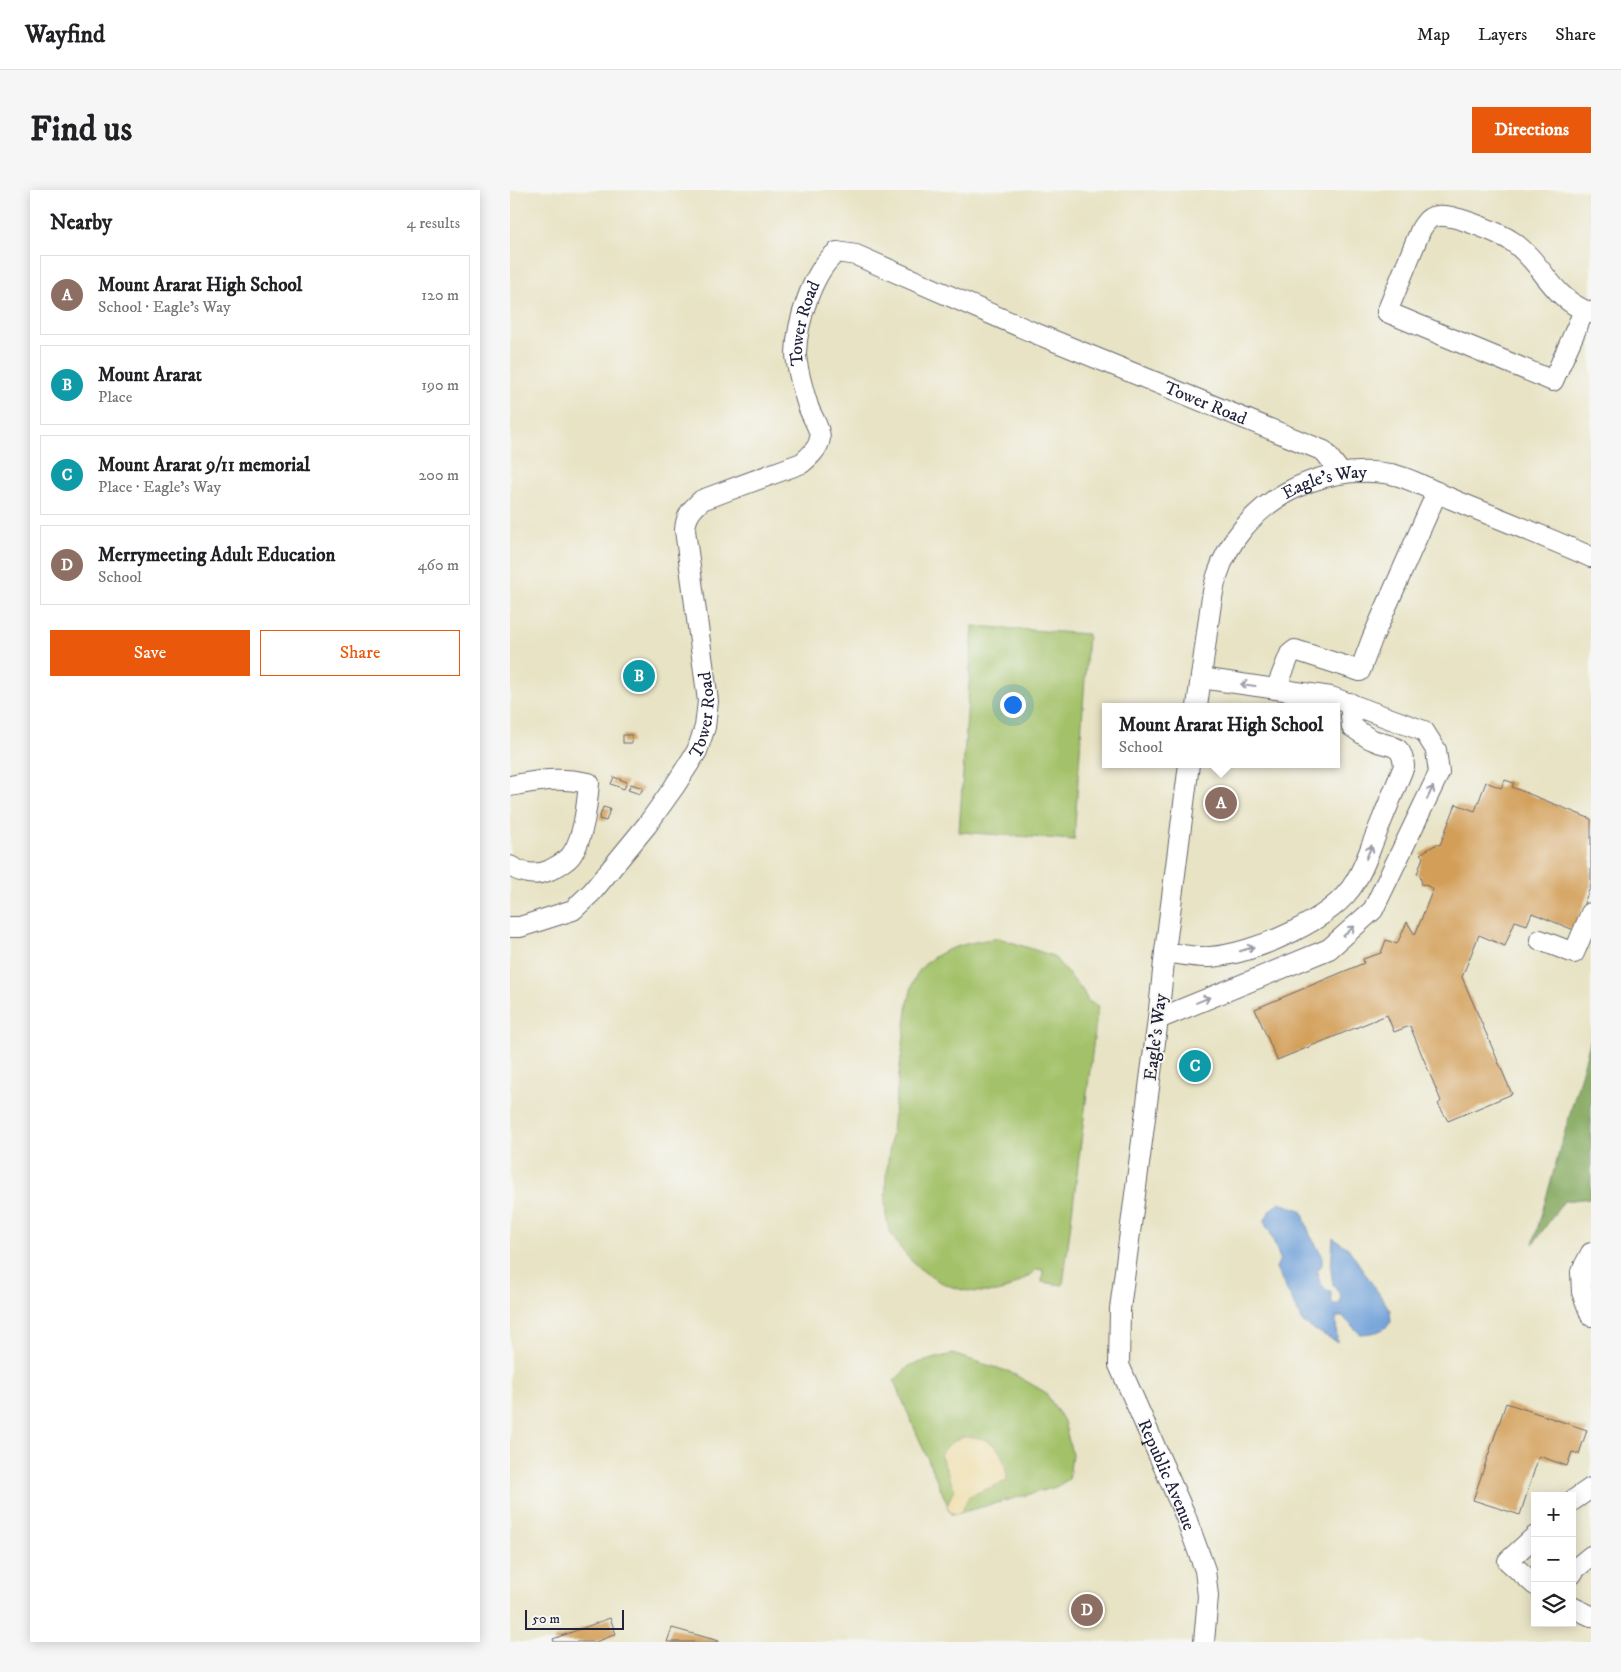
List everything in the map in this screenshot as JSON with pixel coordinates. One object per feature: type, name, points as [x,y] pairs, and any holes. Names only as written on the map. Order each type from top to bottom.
[{"type":"street","points":[[1437,215],[1454,217],[1512,241],[1535,262],[1550,284],[1566,300],[1588,312],[1553,381],[1387,312],[1421,229],[1428,219],[1437,215]]},
{"type":"street","name":"Tower Road","points":[[510,927],[520,926],[573,910],[592,892],[647,825],[697,751],[705,727],[708,701],[685,530],[686,520],[691,510],[702,500],[802,463],[819,443],[820,436],[808,407],[796,355],[800,324],[806,304],[818,275],[829,258],[837,252],[856,255],[1030,331],[1324,451],[1341,473]]},
{"type":"street","name":"Eagle's Way","points":[[1197,703],[1217,574],[1236,538],[1267,505],[1288,491],[1318,478],[1341,473],[1372,472],[1393,475],[1412,481],[1591,557]]},
{"type":"street","points":[[1276,689],[1290,654],[1294,650],[1360,671],[1372,639],[1437,492]]},
{"type":"street","points":[[1158,1019],[1329,949],[1373,910],[1439,773],[1436,750],[1424,731],[1331,697],[1200,678]]},
{"type":"street","points":[[1165,952],[1210,957],[1237,952],[1275,940],[1321,916],[1343,899],[1355,883],[1368,856],[1404,766],[1403,756],[1396,747],[1372,740],[1352,728],[1350,703]]},
{"type":"street","name":"Eagle's Way","points":[[1120,1309],[1188,768]]},
{"type":"street","points":[[510,786],[546,779],[568,779],[589,783],[580,839],[572,856],[541,874],[520,872],[510,866]]},
{"type":"street","points":[[1540,940],[1574,953],[1591,913]]},
{"type":"street","points":[[1591,1253],[1581,1272],[1582,1292],[1591,1316]]},
{"type":"street","name":"Republic Avenue","points":[[1120,1309],[1119,1365],[1185,1515],[1205,1570],[1208,1596],[1204,1642]]},
{"type":"street","points":[[1576,1498],[1591,1488]]},
{"type":"street","points":[[1532,1582],[1508,1561],[1534,1537]]},
{"type":"street","points":[[1576,1567],[1591,1556]]},
{"type":"street","points":[[1576,1609],[1591,1616]]},
{"type":"green space","points":[[973,626],[1088,634],[1074,840],[959,832]]},
{"type":"green space","points":[[999,938],[1053,956],[1083,991],[1088,1001],[1098,1006],[1063,1285],[1042,1282],[1043,1270],[1037,1269],[1013,1286],[997,1292],[967,1291],[940,1282],[927,1274],[906,1255],[897,1243],[890,1231],[886,1218],[886,1177],[908,1003],[914,980],[920,969],[939,954],[963,945]]},
{"type":"green space","points":[[1591,1039],[1591,1198],[1564,1201],[1533,1244]]},
{"type":"green space","points":[[952,1354],[1010,1372],[1045,1392],[1064,1421],[1072,1454],[1069,1479],[1056,1487],[952,1515],[894,1381],[910,1365]]},
{"type":"sand","points":[[964,1437],[983,1439],[996,1448],[1004,1462],[1007,1481],[969,1496],[961,1512],[955,1514],[950,1512],[947,1506],[954,1489],[940,1454],[952,1442]]},
{"type":"water","points":[[1280,1202],[1302,1211],[1310,1235],[1322,1255],[1322,1265],[1317,1271],[1320,1282],[1325,1289],[1331,1291],[1332,1304],[1340,1304],[1341,1296],[1333,1285],[1331,1270],[1333,1238],[1348,1248],[1390,1310],[1391,1322],[1388,1326],[1377,1332],[1360,1334],[1343,1317],[1336,1317],[1337,1342],[1304,1324],[1276,1268],[1280,1259],[1271,1234],[1264,1222],[1270,1210]]},
{"type":"building","points":[[623,735],[632,735],[632,743],[623,743]]},
{"type":"building","points":[[614,777],[627,782],[624,789],[611,784]]},
{"type":"building","points":[[1505,780],[1514,783],[1512,787],[1591,819],[1591,885],[1574,930],[1532,913],[1527,925],[1515,921],[1505,946],[1479,935],[1462,977],[1512,1094],[1448,1121],[1438,1104],[1441,1101],[1410,1026],[1394,1032],[1387,1015],[1277,1060],[1255,1009],[1364,963],[1363,959],[1381,953],[1386,940],[1397,944],[1407,922],[1415,935],[1433,889],[1424,884],[1422,885],[1420,875],[1417,874],[1423,857],[1420,854],[1437,844],[1440,845],[1456,804],[1475,811],[1486,782],[1501,788]]},
{"type":"building","points":[[631,784],[643,788],[640,794],[628,790]]},
{"type":"building","points":[[603,807],[610,809],[606,821],[599,819]]},
{"type":"building","points":[[1506,1403],[1587,1430],[1579,1454],[1572,1452],[1567,1466],[1539,1456],[1520,1515],[1473,1500]]},
{"type":"building","points":[[610,1618],[616,1634],[596,1642],[554,1642],[553,1639]]},
{"type":"building","points":[[672,1628],[719,1641],[719,1642],[667,1642]]},
{"type":"place","name":"Mount Ararat","points":[[639,676]]},
{"type":"place","name":"Mount Ararat High School","points":[[1221,803]]},
{"type":"place","name":"Mount Ararat 9/11 memorial","points":[[1195,1066]]},
{"type":"place","name":"Merrymeeting Adult Education","points":[[1087,1610]]}]
